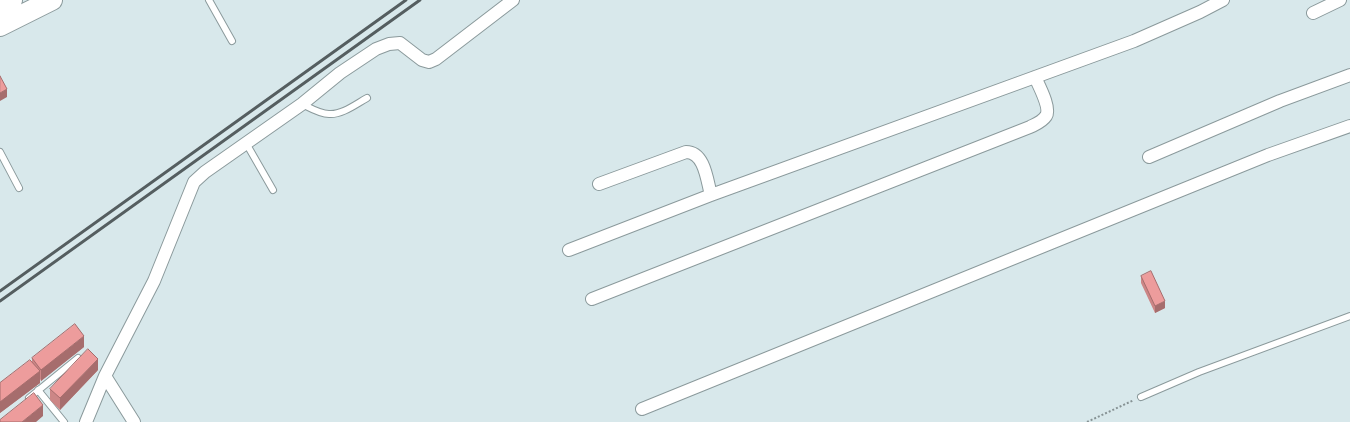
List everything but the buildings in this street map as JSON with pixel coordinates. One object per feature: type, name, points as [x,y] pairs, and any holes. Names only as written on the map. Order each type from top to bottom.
[{"type":"highway","points":[[0,6],[12,0]]},
{"type":"highway","points":[[0,26],[52,0]]},
{"type":"street","points":[[86,422],[106,376],[154,281],[194,182],[204,172],[302,104],[340,73],[376,49],[389,44],[400,43],[422,60],[430,62],[513,0]]},
{"type":"street","points":[[569,250],[711,195],[1134,41],[1200,12],[1223,0]]},
{"type":"street","points":[[1314,12],[1340,0]]},
{"type":"street","points":[[1149,157],[1280,101],[1350,75]]},
{"type":"street","points":[[592,299],[1041,122],[1046,116],[1048,109],[1035,78]]},
{"type":"street","points":[[642,409],[1268,155],[1350,126]]},
{"type":"street","points":[[599,184],[686,152],[692,152],[698,156],[703,166],[711,195]]},
{"type":"street","points":[[106,376],[134,422]]},
{"type":"lane","points":[[209,0],[232,41]]},
{"type":"lane","points":[[302,104],[329,114],[336,114],[367,98]]},
{"type":"lane","points":[[246,143],[273,190]]},
{"type":"lane","points":[[0,152],[19,188]]},
{"type":"lane","points":[[1141,397],[1199,372],[1350,316]]},
{"type":"lane","points":[[22,403],[78,358]]},
{"type":"lane","points":[[38,390],[64,422]]},
{"type":"path","points":[[1087,422],[1141,397]]},
{"type":"railway","points":[[0,291],[406,0]]},
{"type":"railway","points":[[0,301],[420,0]]}]
